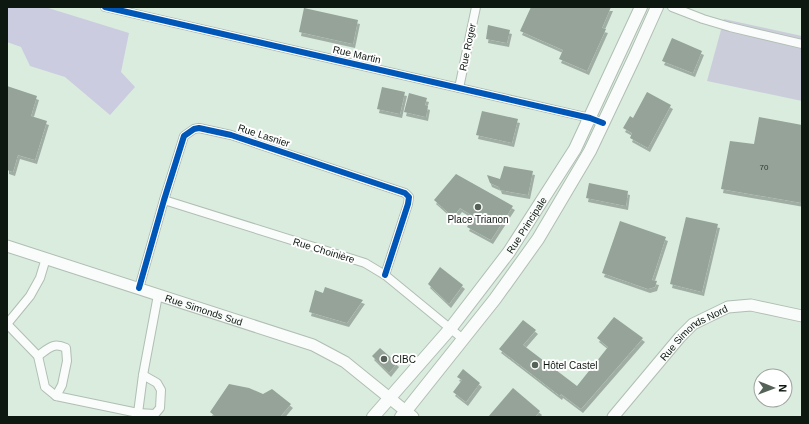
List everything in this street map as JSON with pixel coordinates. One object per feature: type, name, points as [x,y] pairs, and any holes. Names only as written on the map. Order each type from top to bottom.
[{"type":"main road","name":"Rue Principale","points":[[373,417],[450,329],[509,252],[576,149],[641,7]]},
{"type":"main road","name":"Rue Principale","points":[[407,415],[463,339],[495,299],[538,239],[590,151],[657,7]]},
{"type":"street","name":"Rue Martin","points":[[105,7],[137,10],[590,118],[603,123]]},
{"type":"street","name":"Rue Roger","points":[[459,88],[476,7]]},
{"type":"street","points":[[672,7],[730,27],[802,44]]},
{"type":"street","name":"Rue Lasnier","points":[[139,288],[184,136],[194,128],[231,135],[405,192],[409,198],[408,204],[385,275]]},
{"type":"street","name":"Rue Choinière","points":[[164,200],[365,263],[385,275],[463,339]]},
{"type":"street","name":"Rue Simonds Sud","points":[[7,246],[313,345],[345,362],[390,398]]},
{"type":"street","points":[[46,258],[40,278],[30,296],[7,324],[38,356],[45,387],[56,396],[138,413],[155,414],[160,408],[160,390],[157,383],[143,375]]},
{"type":"street","points":[[138,413],[143,375],[158,295]]},
{"type":"street","name":"Rue Simonds Nord","points":[[613,417],[693,324],[728,307],[751,305],[802,316]]},
{"type":"street","points":[[38,356],[52,346],[59,345],[66,348],[67,361],[62,385],[56,396]]},
{"type":"street","points":[[390,398],[407,415]]},
{"type":"shaded area","points":[[7,7],[45,7],[129,33],[121,72],[135,87],[110,115],[65,77],[30,66],[21,47],[7,42]]},
{"type":"shaded area","points":[[724,19],[802,36],[802,101],[707,81]]},
{"type":"building","points":[[531,7],[611,7],[602,28],[606,29],[587,71],[559,59],[563,50],[520,31]]},
{"type":"building","points":[[304,8],[358,20],[353,44],[299,32]]},
{"type":"building","points":[[488,25],[510,30],[507,43],[486,39]]},
{"type":"building","points":[[672,38],[702,51],[693,73],[662,61]]},
{"type":"building","points":[[7,86],[37,96],[31,116],[47,121],[35,160],[18,155],[13,172],[7,170]]},
{"type":"building","points":[[382,87],[405,92],[400,114],[377,109]]},
{"type":"building","points":[[647,92],[671,105],[648,148],[630,138],[632,133],[623,128],[630,116],[633,118]]},
{"type":"building","points":[[409,93],[427,98],[425,105],[428,106],[426,117],[404,112]]},
{"type":"building","points":[[482,111],[518,119],[512,143],[476,135]]},
{"type":"building","points":[[759,117],[802,125],[802,203],[721,189],[730,141],[754,144]]},
{"type":"building","points":[[504,166],[533,171],[528,195],[500,190],[499,187],[490,183],[487,175],[500,179]]},
{"type":"building","name":"Place Trianon","points":[[456,174],[513,206],[491,240],[467,227],[473,216],[460,208],[453,217],[434,200]]},
{"type":"building","points":[[589,183],[628,191],[626,206],[586,198]]},
{"type":"building","points":[[686,217],[718,224],[702,292],[670,284]]},
{"type":"building","points":[[620,221],[666,237],[652,280],[657,281],[655,287],[648,289],[602,273]]},
{"type":"building","points":[[440,267],[463,285],[449,304],[428,284]]},
{"type":"building","points":[[325,287],[363,300],[347,323],[309,312],[315,290],[323,293]]},
{"type":"building","name":"Hôtel Castel","points":[[614,317],[643,338],[581,409],[561,394],[560,396],[499,349],[523,320],[536,330],[523,345],[577,386],[608,347],[597,338]]},
{"type":"building","name":"CIBC","points":[[380,348],[397,363],[389,373],[372,356]]},
{"type":"building","points":[[463,369],[480,383],[466,402],[453,392],[462,380],[457,377]]},
{"type":"building","points":[[229,384],[249,388],[263,394],[272,389],[291,404],[280,417],[216,417],[210,412]]},
{"type":"building","points":[[513,388],[540,411],[535,417],[488,417]]},
{"type":"cycle path","points":[[105,7],[590,118],[603,123]]},
{"type":"cycle path","points":[[139,288],[184,136],[194,129],[199,128],[231,135],[405,193],[409,197],[408,204],[385,275]]},
{"type":"place","name":"Place Trianon","points":[[478,207]]},
{"type":"place","name":"CIBC","points":[[384,359]]},
{"type":"place","name":"Hôtel Castel","points":[[535,365]]}]
